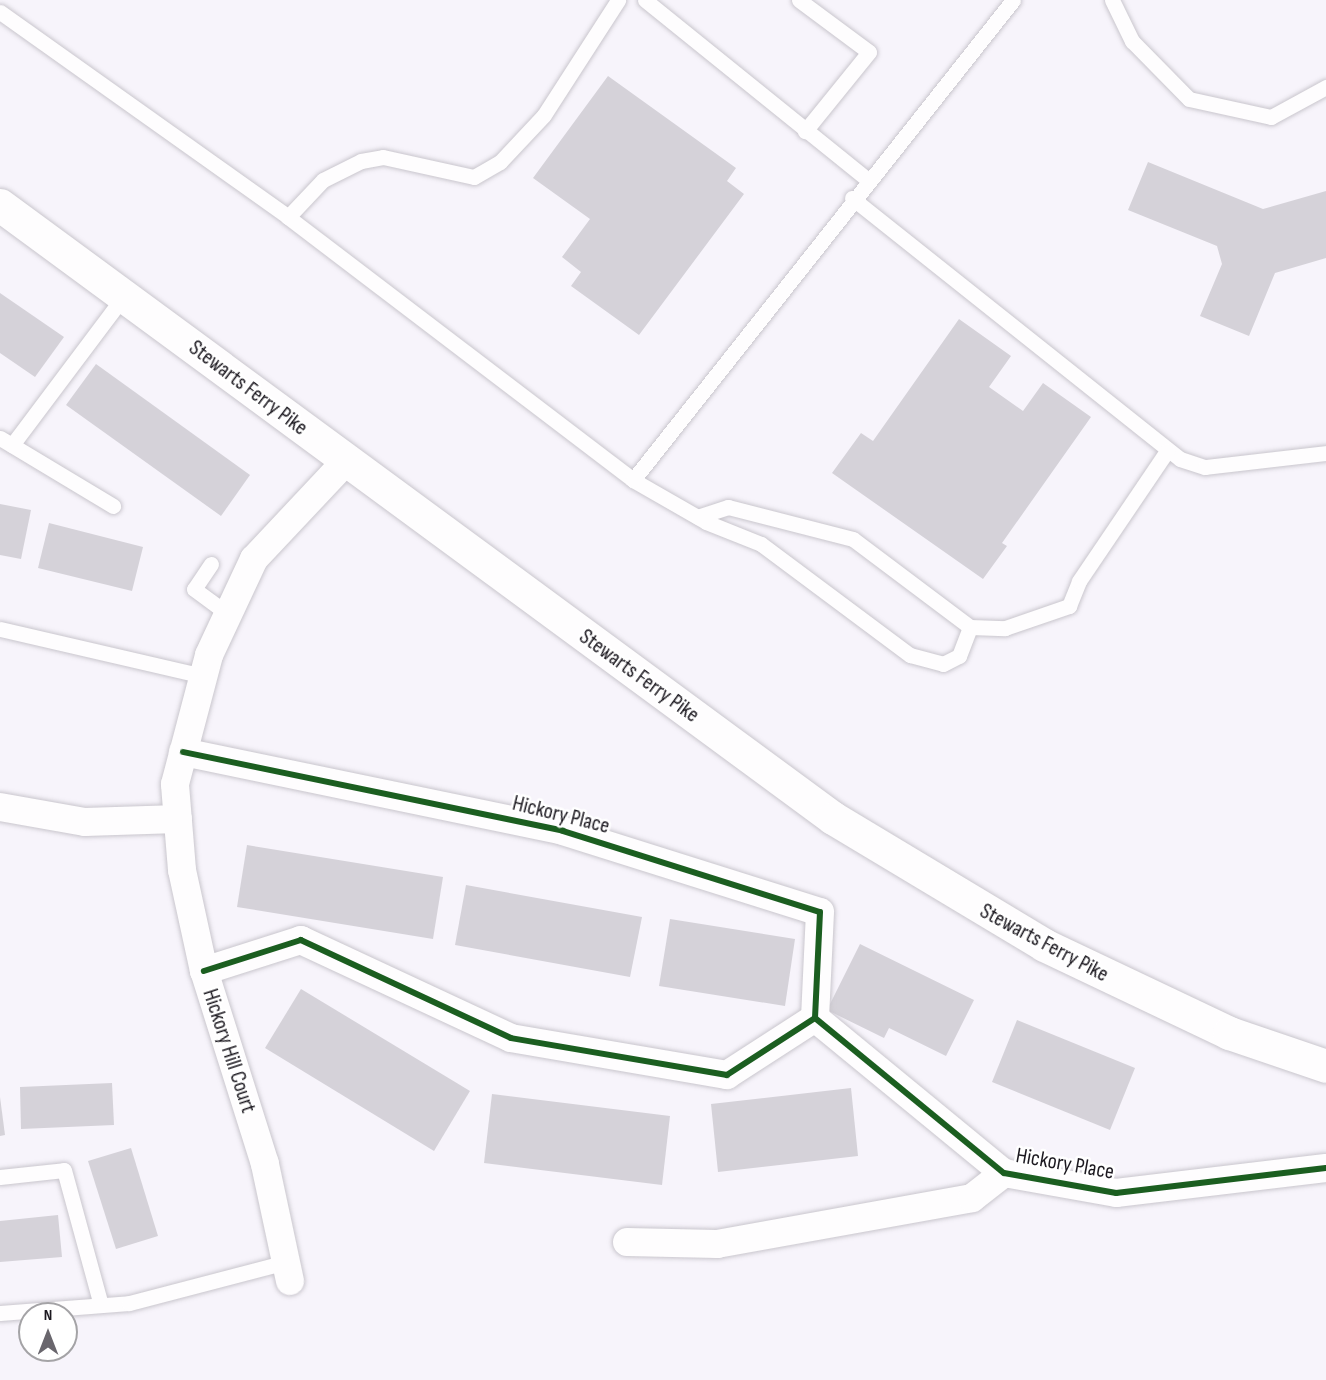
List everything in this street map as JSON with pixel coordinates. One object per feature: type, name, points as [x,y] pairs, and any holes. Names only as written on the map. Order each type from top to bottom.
[{"type":"main road","name":"Stewarts Ferry Pike","points":[[0,206],[833,818],[951,893],[1158,1001],[1229,1033],[1326,1066]]},
{"type":"street","name":"Hickory Hill Court","points":[[288,1271],[265,1164],[204,971],[182,870],[175,784],[204,676],[228,614],[254,559],[346,461]]},
{"type":"street","name":"Hickory Place","points":[[183,752],[563,831],[820,912],[815,1018],[1004,1173],[1116,1193],[1326,1168]]},
{"type":"street","points":[[0,807],[85,822],[178,819]]},
{"type":"street","points":[[204,971],[301,940],[511,1038],[727,1075],[815,1018]]},
{"type":"street","points":[[627,1242],[717,1244],[972,1198],[1004,1173]]},
{"type":"lane","points":[[288,217],[323,180],[361,161],[383,158],[474,177],[500,162],[544,115],[618,0]]},
{"type":"lane","points":[[645,0],[867,179]]},
{"type":"lane","points":[[799,0],[868,52],[806,131]]},
{"type":"lane","points":[[633,480],[867,179],[1013,0]]},
{"type":"lane","points":[[1112,0],[1132,41],[1189,99],[1271,117],[1326,87]]},
{"type":"lane","points":[[0,12],[288,217],[633,480],[698,518],[761,544],[910,655],[943,664],[959,656],[970,627]]},
{"type":"lane","points":[[852,198],[1167,451],[1205,467],[1326,453]]},
{"type":"lane","points":[[113,506],[6,442],[124,296]]},
{"type":"lane","points":[[698,518],[729,507],[853,538],[970,627],[1005,628],[1069,606],[1079,581],[1167,451]]},
{"type":"lane","points":[[211,564],[194,589],[228,614]]},
{"type":"lane","points":[[0,629],[204,676]]},
{"type":"lane","points":[[0,1178],[64,1170],[101,1305]]},
{"type":"lane","points":[[0,1313],[129,1303],[288,1271]]},
{"type":"building","points":[[608,76],[736,168],[727,181],[744,194],[639,335],[571,286],[581,272],[562,257],[590,219],[533,178]]},
{"type":"building","points":[[1148,162],[1263,209],[1326,191],[1326,258],[1275,273],[1249,336],[1200,316],[1222,264],[1217,246],[1128,210]]},
{"type":"building","points":[[0,293],[64,337],[35,377],[0,353]]},
{"type":"building","points":[[959,319],[1011,356],[989,387],[1023,411],[1043,383],[1091,417],[1002,543],[1007,546],[983,579],[832,473],[861,433],[873,441]]},
{"type":"building","points":[[96,364],[250,475],[221,516],[66,405]]},
{"type":"building","points":[[0,504],[31,510],[21,559],[0,555]]},
{"type":"building","points":[[49,523],[143,547],[132,591],[38,568]]},
{"type":"building","points":[[247,845],[443,877],[433,939],[237,907]]},
{"type":"building","points":[[466,885],[642,917],[630,977],[455,945]]},
{"type":"building","points":[[670,919],[795,939],[785,1006],[659,986]]},
{"type":"building","points":[[860,944],[974,1000],[946,1056],[889,1028],[884,1038],[827,1010]]},
{"type":"building","points":[[301,989],[470,1091],[434,1151],[265,1048]]},
{"type":"building","points":[[1017,1020],[1135,1068],[1110,1130],[992,1082]]},
{"type":"building","points":[[112,1083],[114,1125],[21,1129],[20,1087]]},
{"type":"building","points":[[851,1088],[858,1156],[718,1172],[711,1104]]},
{"type":"building","points":[[492,1094],[670,1116],[662,1185],[484,1163]]},
{"type":"building","points":[[0,1097],[5,1135],[0,1136]]},
{"type":"building","points":[[131,1148],[158,1236],[116,1249],[88,1161]]},
{"type":"building","points":[[58,1215],[62,1257],[0,1262],[0,1221]]},
{"type":"cycle path","points":[[183,752],[563,831],[820,912],[815,1018],[727,1075],[511,1038],[301,940],[204,971]]},
{"type":"cycle path","points":[[815,1018],[1004,1173],[1116,1193],[1326,1168]]}]
